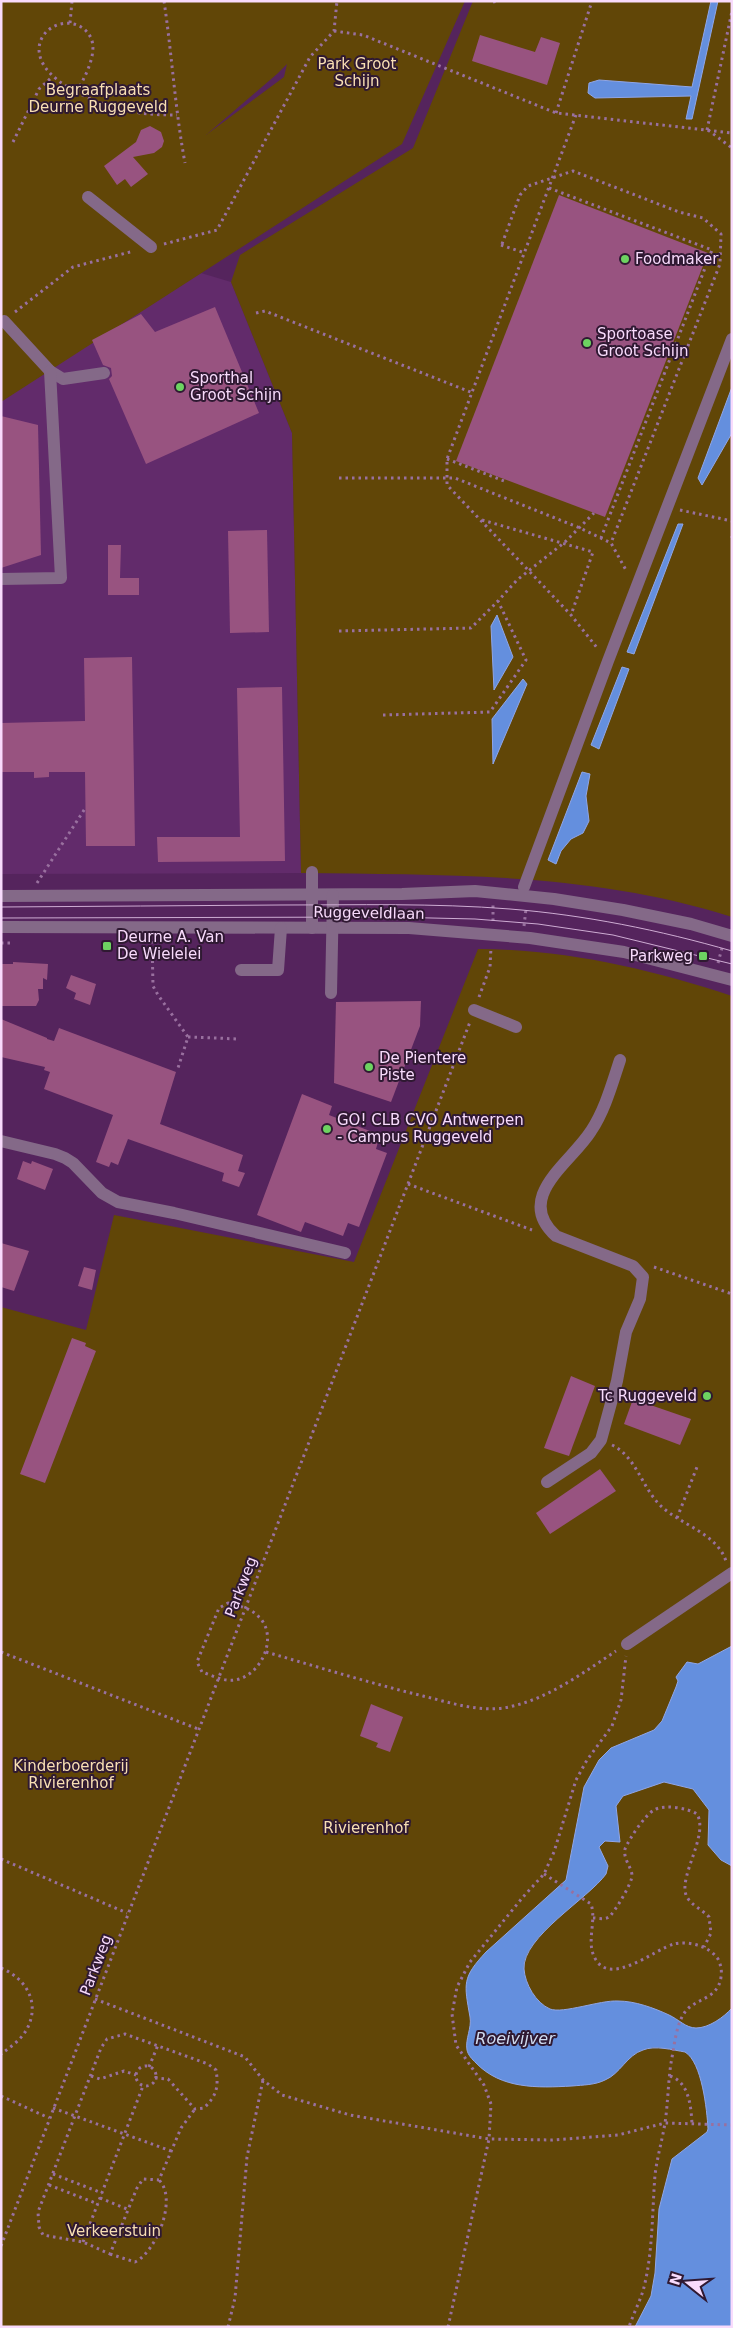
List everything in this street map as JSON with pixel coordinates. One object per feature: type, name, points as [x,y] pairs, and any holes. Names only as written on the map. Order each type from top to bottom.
[{"type":"street","points":[[88,197],[151,247]]},
{"type":"street","points":[[4,320],[50,371],[63,379],[104,373]]},
{"type":"street","points":[[519,891],[732,339]]},
{"type":"street","points":[[1,579],[60,578],[50,371]]},
{"type":"street","points":[[312,872],[312,928]]},
{"type":"street","name":"Ruggeveldlaan","points":[[1,896],[333,895],[519,891],[554,899],[641,913],[732,936]]},
{"type":"street","points":[[331,993],[333,895]]},
{"type":"street","name":"Ruggeveldlaan","points":[[1,927],[409,928],[491,941],[530,938],[624,952],[728,979]]},
{"type":"street","points":[[241,970],[278,970],[281,928]]},
{"type":"street","points":[[474,1010],[516,1027]]},
{"type":"street","points":[[547,1482],[591,1453],[601,1440],[617,1381],[626,1332],[640,1299],[643,1277],[633,1266],[556,1236],[547,1228],[540,1215],[544,1191],[563,1163],[591,1132],[606,1102],[620,1060]]},
{"type":"street","points":[[1,1141],[55,1154],[64,1158],[73,1163],[102,1194],[118,1202],[174,1213],[345,1253]]},
{"type":"street","points":[[627,1644],[730,1574]]},
{"type":"path","points":[[70,23],[72,1]]},
{"type":"path","points":[[164,1],[174,64],[176,115],[185,163]]},
{"type":"path","points":[[4,320],[73,267],[217,230],[310,57],[334,31],[337,1]]},
{"type":"path","points":[[556,113],[592,1]]},
{"type":"path","points":[[707,130],[732,11]]},
{"type":"path","points":[[77,92],[86,74],[92,52],[92,42],[88,33],[80,26],[60,23],[50,28],[43,36],[39,47],[42,64],[52,77],[77,92],[121,110],[176,115]]},
{"type":"path","points":[[334,31],[363,35],[556,113],[732,133]]},
{"type":"path","points":[[13,142],[39,89],[52,77]]},
{"type":"path","points":[[576,116],[447,459],[447,485],[571,615],[608,661]]},
{"type":"path","points":[[707,130],[732,148]]},
{"type":"path","points":[[525,253],[501,244],[520,195],[528,186],[573,171],[679,212],[703,218],[722,234],[720,264],[611,542]]},
{"type":"path","points":[[549,188],[712,250],[601,538]]},
{"type":"path","points":[[256,314],[266,311],[473,393]]},
{"type":"path","points":[[447,459],[504,481]]},
{"type":"path","points":[[339,478],[455,478],[611,542],[636,587]]},
{"type":"path","points":[[667,507],[732,521]]},
{"type":"path","points":[[339,631],[471,628],[529,570],[565,542],[594,513]]},
{"type":"path","points":[[481,520],[565,542],[593,552],[571,615]]},
{"type":"path","points":[[383,715],[490,712],[526,660],[498,601]]},
{"type":"path","points":[[37,883],[86,807]]},
{"type":"path","points":[[519,891],[513,903],[527,904],[523,929],[531,930],[530,938]]},
{"type":"path","name":"Parkweg","points":[[1,2246],[490,967],[494,893]]},
{"type":"path","points":[[716,931],[714,940],[723,943],[717,967],[727,970],[728,979]]},
{"type":"path","points":[[143,941],[159,941]]},
{"type":"path","points":[[152,941],[153,986],[188,1037]]},
{"type":"path","points":[[1,943],[20,943]]},
{"type":"path","points":[[188,1037],[240,1039]]},
{"type":"path","points":[[178,1068],[188,1037]]},
{"type":"path","points":[[408,1184],[536,1231],[547,1228]]},
{"type":"path","points":[[633,1266],[646,1264],[732,1294]]},
{"type":"path","points":[[601,1440],[619,1449],[631,1461],[656,1501],[718,1547],[724,1556],[730,1574]]},
{"type":"path","points":[[677,1518],[697,1467]]},
{"type":"path","points":[[228,1603],[245,1608],[260,1617],[267,1632],[266,1652],[254,1670],[244,1678],[233,1681],[202,1672],[198,1662],[219,1608],[228,1603]]},
{"type":"path","points":[[266,1652],[387,1687],[465,1706],[489,1709],[512,1707],[541,1697],[569,1682],[627,1644]]},
{"type":"path","points":[[448,2327],[488,2139],[491,2104],[484,2086],[456,2045],[452,2014],[457,1987],[470,1962],[522,1897],[544,1874],[554,1852],[576,1780],[586,1760],[612,1726],[621,1700],[627,1644]]},
{"type":"path","points":[[1,1652],[198,1730]]},
{"type":"path","points":[[593,1918],[606,1918],[610,1915],[630,1885],[632,1874],[624,1855],[625,1849],[651,1812],[664,1807],[690,1810],[697,1814],[700,1824],[685,1890],[691,1902],[709,1917],[711,1933],[704,1947]]},
{"type":"path","points":[[1,1859],[128,1913]]},
{"type":"path","points":[[544,1874],[588,1901],[592,1909],[593,1918],[591,1942],[593,1953],[597,1962],[606,1968],[632,1965],[660,1948],[677,1943],[689,1943],[704,1947],[718,1959],[722,1975],[720,1983],[712,1995],[689,2007],[681,2018],[671,2064],[665,2123],[655,2175],[650,2250],[643,2291],[629,2327]]},
{"type":"path","points":[[1,1975],[3,1968],[20,1978],[31,1993],[32,2010],[28,2028],[15,2044],[1,2054]]},
{"type":"path","points":[[95,2000],[245,2056],[263,2080],[282,2095],[350,2115],[488,2139],[552,2140],[608,2136],[665,2123],[732,2125]]},
{"type":"path","points":[[110,2254],[127,2209],[143,2179],[159,2180],[164,2185],[166,2208],[164,2219],[149,2251],[143,2258],[135,2262],[110,2254],[83,2242],[43,2235],[39,2227],[38,2212],[101,2048],[107,2039],[125,2034],[208,2064],[216,2070],[218,2086],[214,2098],[204,2108],[194,2109],[181,2128],[159,2180]]},
{"type":"path","points":[[149,2067],[158,2046]]},
{"type":"path","points":[[136,2075],[141,2068],[149,2067],[154,2071],[156,2078]]},
{"type":"path","points":[[90,2076],[100,2079],[124,2071],[136,2075]]},
{"type":"path","points":[[136,2075],[137,2080],[143,2086]]},
{"type":"path","points":[[670,2076],[678,2078],[683,2085],[687,2095],[692,2124]]},
{"type":"path","points":[[156,2078],[168,2078],[194,2109]]},
{"type":"path","points":[[143,2086],[151,2085],[156,2078]]},
{"type":"path","points":[[228,2327],[235,2298],[247,2157],[263,2080]]},
{"type":"path","points":[[83,2242],[143,2086]]},
{"type":"path","points":[[1,2096],[49,2118]]},
{"type":"path","points":[[53,2108],[171,2152]]},
{"type":"path","points":[[53,2174],[102,2193]]},
{"type":"path","points":[[49,2185],[98,2204]]},
{"type":"path","points":[[100,2198],[127,2209]]},
{"type":"shaded area","points":[[201,273],[231,282],[292,433],[301,873],[1,874],[1,399]]},
{"type":"green space","points":[[1,1],[465,1],[402,144],[1,402]],"holes":[[[287,64],[284,77],[206,135]]]},
{"type":"green space","points":[[473,1],[732,1],[732,917],[679,902],[626,891],[572,884],[464,876],[301,873],[292,433],[231,282],[240,255],[413,148]]},
{"type":"green space","name":"Rivierenhof","points":[[478,949],[542,953],[606,962],[670,977],[732,996],[732,2327],[1,2327],[1,1307],[86,1330],[114,1215],[354,1262]]},
{"type":"water","points":[[711,1],[718,1],[692,119],[686,119],[691,96],[595,98],[588,93],[589,83],[599,80],[692,87]]},
{"type":"water","points":[[732,387],[732,433],[702,485],[698,478]]},
{"type":"water","points":[[678,524],[683,524],[634,654],[627,652]]},
{"type":"water","points":[[497,615],[513,657],[494,690],[491,626]]},
{"type":"water","points":[[622,667],[629,669],[599,749],[591,745]]},
{"type":"water","points":[[523,679],[527,684],[493,764],[492,719]]},
{"type":"water","points":[[582,772],[590,774],[586,796],[589,821],[583,833],[571,839],[561,851],[556,864],[548,860]]},
{"type":"water","name":"Roeivijver","points":[[732,1646],[732,1866],[721,1860],[708,1845],[709,1810],[693,1789],[664,1782],[623,1796],[616,1806],[620,1842],[605,1841],[599,1847],[608,1866],[606,1874],[598,1884],[545,1931],[526,1957],[524,1969],[532,1992],[540,2002],[550,2009],[564,2010],[610,2001],[624,2001],[651,2007],[689,2027],[701,2028],[716,2021],[732,2008],[732,2327],[635,2327],[651,2296],[655,2273],[659,2209],[672,2159],[707,2132],[708,2129],[702,2087],[696,2066],[691,2057],[685,2052],[653,2048],[637,2052],[610,2077],[597,2083],[546,2087],[508,2082],[486,2072],[469,2055],[467,2042],[470,2021],[466,1988],[469,1975],[486,1952],[566,1880],[584,1787],[599,1760],[611,1748],[654,1730],[662,1721],[678,1681],[676,1677],[687,1662],[698,1664]]},
{"type":"building","points":[[480,35],[535,52],[541,37],[560,43],[547,85],[472,61]]},
{"type":"building","points":[[150,126],[161,132],[164,141],[162,147],[154,153],[133,157],[148,174],[131,187],[125,179],[117,185],[104,166],[136,142],[141,130]]},
{"type":"building","name":"Sportoase Groot Schijn","points":[[559,195],[708,253],[605,517],[456,461]]},
{"type":"building","name":"Sporthal Groot Schijn","points":[[215,307],[259,413],[146,464],[109,379],[112,376],[111,368],[103,365],[92,340],[141,314],[155,332]]},
{"type":"building","points":[[1,416],[38,425],[41,555],[1,568]]},
{"type":"building","points":[[267,530],[269,632],[230,633],[228,531]]},
{"type":"building","points":[[108,545],[121,545],[120,578],[139,578],[139,595],[108,595]]},
{"type":"building","points":[[132,657],[135,846],[86,846],[85,772],[49,772],[49,777],[34,778],[34,772],[1,772],[1,723],[85,721],[84,658]]},
{"type":"building","points":[[282,687],[285,861],[158,862],[157,837],[240,837],[237,688]]},
{"type":"building","points":[[13,962],[48,964],[47,980],[43,978],[43,989],[38,989],[39,1000],[36,1006],[1,1006],[1,964],[13,964]]},
{"type":"building","points":[[71,975],[96,984],[90,1005],[74,999],[76,993],[66,988]]},
{"type":"building","name":"De Pientere Piste","points":[[421,1001],[420,1026],[391,1102],[334,1083],[336,1002]]},
{"type":"building","points":[[1,1019],[54,1041],[59,1028],[176,1072],[160,1124],[243,1155],[238,1171],[245,1173],[239,1187],[222,1181],[224,1173],[128,1139],[118,1165],[111,1162],[109,1167],[96,1162],[113,1115],[44,1089],[50,1072],[44,1070],[45,1067],[1,1057]]},
{"type":"building","points":[[302,1094],[332,1106],[329,1115],[380,1135],[376,1149],[387,1153],[359,1227],[348,1223],[343,1236],[305,1222],[301,1232],[257,1215]]},
{"type":"building","points":[[23,1161],[31,1164],[32,1161],[53,1169],[45,1190],[17,1179]]},
{"type":"building","points":[[1,1243],[29,1251],[14,1291],[1,1287]]},
{"type":"building","points":[[84,1267],[96,1270],[92,1290],[78,1286]]},
{"type":"building","points":[[72,1338],[86,1343],[85,1346],[96,1351],[45,1483],[20,1474]]},
{"type":"building","points":[[571,1376],[595,1386],[569,1456],[544,1448]]},
{"type":"building","points":[[633,1399],[691,1419],[680,1445],[624,1424]]},
{"type":"building","points":[[600,1469],[616,1491],[550,1534],[536,1513]]},
{"type":"building","points":[[371,1704],[403,1717],[390,1752],[376,1747],[378,1743],[360,1736]]},
{"type":"tram line","points":[[1,907],[367,905],[481,907],[594,919],[677,936],[732,951]]},
{"type":"tram line","points":[[1,918],[388,917],[475,919],[538,924],[613,935],[732,964]]},
{"type":"place","name":"Foodmaker","points":[[625,259]]},
{"type":"place","name":"Sportoase Groot Schijn","points":[[587,343]]},
{"type":"place","name":"Sporthal Groot Schijn","points":[[180,387]]},
{"type":"place","name":"Deurne A. Van De Wielelei","points":[[107,946]]},
{"type":"place","name":"Parkweg","points":[[703,956]]},
{"type":"place","name":"De Pientere Piste","points":[[369,1067]]},
{"type":"place","name":"GO! CLB CVO Antwerpen - Campus Ruggeveld","points":[[327,1129]]},
{"type":"place","name":"Tc Ruggeveld","points":[[707,1396]]},
{"type":"park label","name":"Park Groot Schijn","points":[[357,72]]},
{"type":"park label","name":"Begraafplaats Deurne Ruggeveld","points":[[98,98]]},
{"type":"park label","name":"Kinderboerderij Rivierenhof","points":[[71,1774]]},
{"type":"park label","name":"Verkeerstuin","points":[[114,2231]]}]
